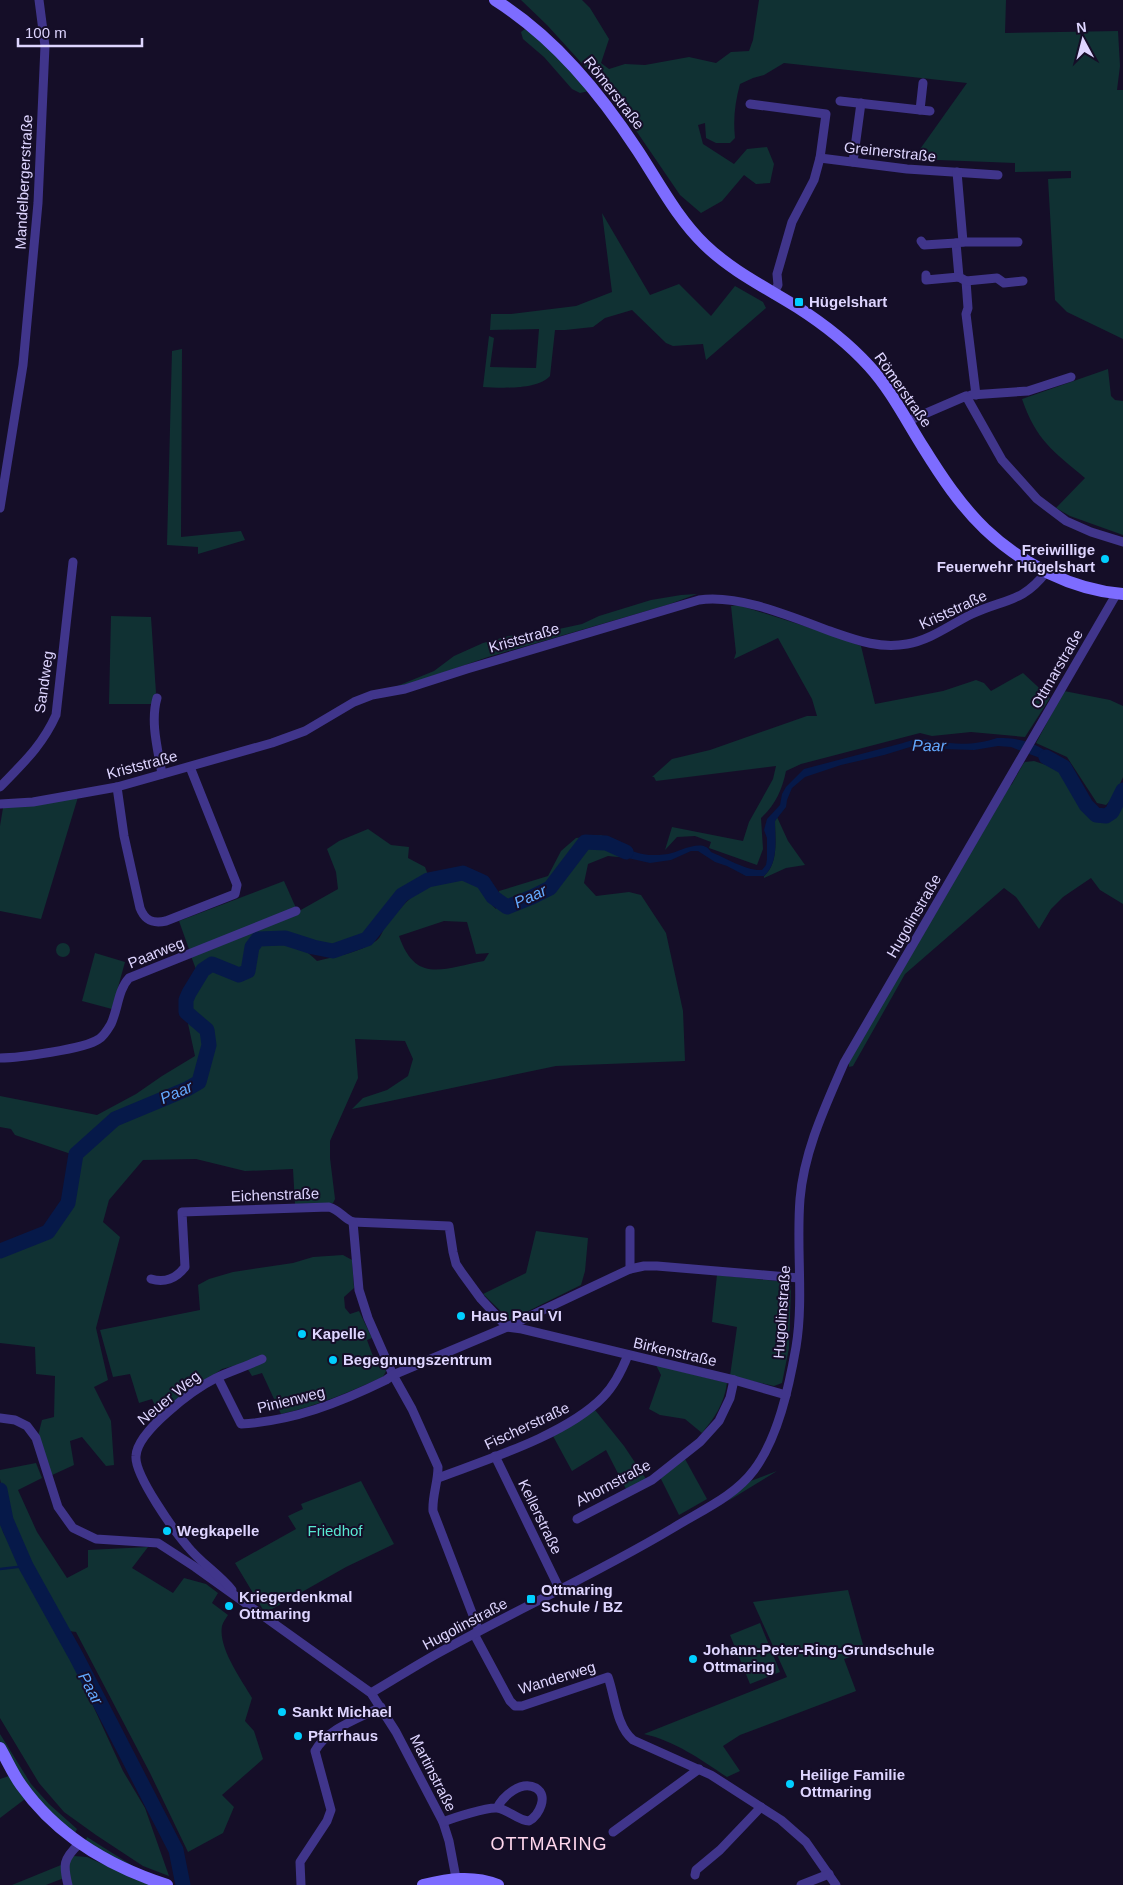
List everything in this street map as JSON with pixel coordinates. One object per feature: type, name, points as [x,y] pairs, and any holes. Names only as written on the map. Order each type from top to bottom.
[{"type":"main road","name":"Römerstraße","points":[[500,3],[533,27],[600,97],[684,220],[704,244],[728,265],[812,317],[832,332],[869,366],[908,421],[954,495],[985,529],[1028,563],[1046,572],[1087,587],[1120,594]]},
{"type":"main road","points":[[0,1748],[19,1783],[37,1806],[58,1827],[79,1844],[108,1862],[144,1878],[167,1885]]},
{"type":"main road","points":[[423,1885],[456,1878],[483,1880],[498,1885]]},
{"type":"street","name":"Mandelbergerstraße","points":[[0,508],[23,365],[38,203],[45,46],[39,0]]},
{"type":"street","points":[[920,110],[923,82]]},
{"type":"street","points":[[840,100],[930,111]]},
{"type":"street","points":[[853,162],[861,103]]},
{"type":"street","name":"Greinerstraße","points":[[750,104],[826,114],[820,158],[814,180],[792,222],[777,274],[778,285],[773,294]]},
{"type":"street","name":"Greinerstraße","points":[[820,158],[907,170],[998,175]]},
{"type":"street","points":[[957,172],[962,279],[968,308],[966,314],[976,395]]},
{"type":"street","points":[[921,241],[924,245],[1018,242]]},
{"type":"street","points":[[926,281],[997,278],[1004,283],[1023,281]]},
{"type":"street","points":[[908,421],[966,396],[1028,391],[1071,377]]},
{"type":"street","points":[[966,396],[1002,460],[1037,499],[1066,521],[1091,532],[1123,542]]},
{"type":"street","name":"Sandweg","points":[[0,787],[42,741],[56,715],[73,562]]},
{"type":"street","name":"Kriststraße","points":[[0,804],[33,802],[117,787],[190,767],[272,743],[305,731],[354,702],[372,695],[405,689],[698,600],[718,599],[737,601],[799,619],[861,642],[875,646],[893,646],[929,638],[972,614],[1016,599],[1034,586],[1046,572]]},
{"type":"street","name":"Ottmarstraße","points":[[1021,758],[1120,594]]},
{"type":"street","points":[[157,698],[155,705],[155,731],[162,774]]},
{"type":"street","name":"Hugolinstraße","points":[[371,1693],[477,1632],[560,1590],[711,1506],[746,1480],[763,1456],[772,1437],[786,1395],[796,1346],[799,1306],[800,1199],[805,1168],[820,1118],[844,1063],[1021,758]]},
{"type":"street","points":[[117,787],[124,836],[140,908],[143,916],[148,921],[156,923],[166,921],[235,894],[237,885],[190,767]]},
{"type":"street","name":"Paarweg","points":[[0,1058],[43,1053],[91,1043],[99,1039],[110,1027],[124,984],[129,978],[296,910]]},
{"type":"street","name":"Eichenstraße","points":[[151,1279],[161,1282],[179,1275],[185,1268],[182,1212],[329,1207],[339,1210],[348,1220],[353,1222]]},
{"type":"street","points":[[477,1632],[432,1512],[438,1478],[438,1467],[433,1452],[393,1376],[368,1318],[359,1290],[353,1222],[449,1226],[456,1264],[481,1299],[507,1327]]},
{"type":"street","points":[[630,1230],[630,1269]]},
{"type":"street","points":[[393,1376],[507,1327],[630,1269],[658,1266],[799,1278]]},
{"type":"street","name":"Birkenstraße","points":[[507,1327],[558,1337],[734,1380],[786,1395]]},
{"type":"street","name":"Fischerstraße","points":[[438,1478],[536,1439],[583,1415],[604,1396],[621,1372],[628,1355]]},
{"type":"street","name":"Neuer Weg","points":[[242,1602],[225,1581],[189,1548],[164,1514],[144,1480],[135,1458],[139,1442],[152,1426],[218,1378],[262,1359]]},
{"type":"street","name":"Pinienweg","points":[[218,1378],[241,1424],[259,1423],[304,1414],[338,1403],[393,1376]]},
{"type":"street","name":"Ahornstraße","points":[[577,1519],[652,1480],[700,1442],[719,1421],[730,1398],[734,1380]]},
{"type":"street","name":"Martinstraße","points":[[0,1418],[15,1420],[27,1426],[36,1438],[58,1507],[74,1528],[96,1539],[158,1543],[195,1567],[371,1693],[396,1732],[443,1822],[449,1841],[456,1878]]},
{"type":"street","name":"Kellerstraße","points":[[495,1456],[560,1590]]},
{"type":"street","name":"Wanderweg","points":[[477,1632],[510,1701],[515,1706],[522,1706],[608,1676],[620,1719],[627,1735],[633,1740],[724,1782],[761,1807],[806,1842],[836,1885]]},
{"type":"street","points":[[301,1885],[300,1862],[327,1821],[331,1810],[315,1751],[332,1732],[380,1707]]},
{"type":"street","points":[[613,1832],[699,1769]]},
{"type":"street","points":[[443,1822],[455,1817],[497,1808],[515,1815],[526,1822],[538,1813],[542,1806],[541,1794],[536,1788],[530,1786],[516,1789],[507,1794],[497,1808]]},
{"type":"street","points":[[694,1875],[696,1870],[720,1850],[761,1807]]},
{"type":"street","points":[[68,1885],[65,1862],[69,1853],[79,1844]]},
{"type":"street","points":[[801,1885],[829,1874]]},
{"type":"green space","points":[[521,0],[582,0],[590,8],[609,39],[601,63],[609,69],[625,64],[645,65],[689,57],[716,63],[731,52],[749,51],[753,40],[759,0],[1006,0],[1005,33],[1118,31],[1120,66],[1117,90],[1123,90],[1123,339],[1067,312],[1055,300],[1048,179],[1071,178],[1071,171],[1015,172],[1015,163],[913,159],[967,83],[784,63],[764,75],[740,84],[735,111],[735,138],[730,143],[716,143],[706,138],[705,123],[698,125],[703,144],[734,164],[747,149],[767,147],[774,164],[770,183],[756,184],[744,175],[722,201],[701,213],[680,195],[607,91],[547,25]]},
{"type":"green space","points":[[525,29],[554,52],[589,91],[580,93],[572,89],[544,57],[523,39],[521,32]]},
{"type":"green space","points":[[602,213],[650,295],[679,284],[711,316],[735,286],[763,302],[766,308],[706,360],[703,344],[673,346],[666,343],[632,310],[605,318],[593,327],[555,330],[550,376],[544,381],[519,387],[483,387],[489,336],[494,338],[490,367],[536,368],[539,329],[490,330],[491,314],[511,314],[576,306],[612,292]]},
{"type":"green space","points":[[182,349],[181,537],[241,531],[245,540],[198,554],[198,547],[167,545],[172,351]]},
{"type":"green space","points":[[1108,369],[1111,396],[1115,400],[1123,401],[1123,535],[1070,516],[1056,508],[1085,478],[1047,444],[1033,425],[1022,399]]},
{"type":"green space","points":[[697,594],[667,605],[488,657],[416,682],[395,687],[434,671],[454,656],[483,643],[509,636],[545,632],[582,624],[599,616],[651,600]]},
{"type":"green space","points":[[738,605],[861,646],[875,704],[943,691],[976,680],[984,683],[991,691],[1023,673],[1050,698],[1025,737],[971,732],[932,736],[920,733],[801,764],[786,771],[778,796],[761,818],[763,849],[757,865],[709,848],[711,842],[695,836],[677,837],[665,850],[672,827],[743,841],[749,822],[773,779],[776,766],[656,781],[652,777],[672,759],[710,750],[807,716],[817,716],[812,699],[778,638],[734,659],[736,653],[731,606]]},
{"type":"green space","points":[[111,616],[151,617],[156,693],[151,704],[109,704]]},
{"type":"green space","points":[[1064,691],[1110,700],[1123,706],[1123,777],[1114,797],[1106,805],[1097,803],[1067,757],[1036,743]]},
{"type":"green space","points":[[1034,761],[1055,768],[1069,781],[1077,792],[1081,805],[1095,821],[1112,814],[1123,797],[1123,904],[1100,890],[1091,878],[1063,897],[1051,909],[1039,929],[1016,897],[1004,888],[905,974],[853,1066],[849,1067],[849,1062],[1009,787],[1023,764]]},
{"type":"green space","points":[[78,797],[41,919],[0,911],[0,826],[3,808]]},
{"type":"green space","points":[[777,817],[788,841],[805,865],[786,868],[764,878],[774,858],[775,821]]},
{"type":"green space","points":[[368,829],[391,845],[409,847],[408,858],[425,867],[428,875],[401,892],[367,934],[332,945],[316,945],[297,935],[260,937],[250,944],[244,969],[235,971],[216,962],[197,972],[191,956],[299,911],[338,889],[336,872],[327,849],[339,841]]},
{"type":"green space","points":[[601,835],[612,841],[607,847],[628,858],[608,856],[588,864],[584,883],[596,896],[629,892],[641,895],[666,933],[683,1011],[685,1061],[556,1066],[352,1109],[363,1098],[387,1090],[408,1076],[413,1059],[405,1041],[355,1039],[358,1078],[330,1141],[335,1199],[333,1203],[295,1204],[293,1169],[245,1171],[196,1159],[143,1160],[109,1200],[103,1222],[120,1237],[96,1328],[108,1380],[94,1387],[111,1421],[114,1465],[106,1466],[82,1437],[70,1441],[74,1465],[50,1476],[38,1436],[42,1420],[54,1417],[55,1376],[36,1374],[35,1347],[0,1343],[0,1257],[41,1240],[53,1232],[59,1225],[65,1216],[73,1194],[78,1170],[79,1149],[71,1154],[15,1135],[11,1129],[0,1127],[0,1096],[97,1115],[136,1094],[195,1056],[187,1019],[197,1024],[202,1030],[206,1048],[214,1046],[214,1030],[195,1012],[190,1004],[196,989],[211,969],[219,971],[239,982],[247,979],[254,971],[256,955],[261,943],[292,944],[310,954],[317,961],[347,954],[378,939],[388,922],[416,893],[442,880],[462,878],[475,882],[496,909],[499,891],[548,876],[561,851],[576,838]],"holes":[[[444,921],[467,922],[476,954],[489,953],[484,961],[433,970],[414,962],[399,936]]]},
{"type":"green space","points":[[284,881],[296,908],[190,952],[179,921]]},
{"type":"green space","points":[[63,943],[68,945],[70,950],[68,955],[63,957],[58,955],[56,950],[58,945]]},
{"type":"green space","points":[[95,953],[125,962],[112,1009],[82,1001]]},
{"type":"green space","points":[[536,1231],[588,1238],[585,1271],[581,1285],[510,1320],[483,1294],[526,1273]]},
{"type":"green space","points":[[343,1255],[352,1260],[354,1288],[344,1297],[345,1308],[350,1314],[359,1311],[372,1338],[367,1340],[374,1359],[380,1357],[386,1371],[383,1377],[320,1403],[281,1414],[262,1373],[252,1376],[244,1363],[222,1369],[158,1412],[152,1399],[139,1403],[130,1374],[113,1377],[100,1330],[200,1310],[198,1285],[209,1279],[233,1272],[293,1263],[313,1257]]},
{"type":"green space","points":[[717,1275],[787,1282],[791,1286],[789,1348],[782,1383],[774,1386],[730,1376],[737,1327],[712,1322]]},
{"type":"green space","points":[[656,1365],[727,1383],[724,1397],[718,1410],[702,1433],[685,1419],[660,1415],[649,1409],[661,1375]]},
{"type":"green space","points":[[595,1410],[624,1446],[646,1479],[627,1491],[606,1450],[572,1471],[553,1436]]},
{"type":"green space","points":[[685,1459],[707,1499],[679,1515],[660,1477]]},
{"type":"green space","points":[[36,1463],[42,1478],[18,1490],[37,1532],[67,1578],[88,1567],[88,1550],[148,1547],[132,1568],[173,1593],[184,1578],[206,1584],[218,1593],[212,1603],[228,1615],[222,1626],[223,1644],[231,1663],[252,1698],[245,1721],[254,1731],[263,1759],[222,1795],[234,1807],[223,1833],[188,1852],[150,1773],[76,1632],[62,1630],[30,1573],[12,1534],[0,1479],[0,1470]]},
{"type":"green space","points":[[777,1471],[728,1501],[748,1482]]},
{"type":"green space","name":"Friedhof","points":[[361,1481],[394,1544],[346,1567],[265,1613],[235,1563],[296,1529],[288,1516],[303,1509],[301,1504]]},
{"type":"green space","points":[[0,1517],[3,1532],[71,1658],[123,1771],[145,1808],[169,1876],[143,1866],[64,1812],[39,1783],[0,1718]]},
{"type":"green space","points":[[848,1590],[865,1652],[844,1659],[856,1691],[740,1735],[723,1746],[740,1771],[727,1777],[677,1746],[644,1734],[787,1677],[753,1602]]},
{"type":"green space","points":[[760,1623],[780,1672],[750,1684],[730,1635]]},
{"type":"green space","points":[[0,1734],[31,1784],[49,1804],[77,1829],[75,1833],[47,1811],[0,1746]]},
{"type":"green space","points":[[9,1776],[25,1799],[0,1818],[0,1779]]},
{"type":"green space","points":[[87,1837],[144,1873],[85,1843]]},
{"type":"green space","points":[[74,1856],[87,1857],[149,1885],[68,1885],[65,1862]]},
{"type":"green space","points":[[61,1865],[64,1878],[46,1885],[12,1885]]},
{"type":"water","points":[[997,738],[1017,739],[1034,744],[1049,753],[1064,767],[1011,747],[998,746],[974,750],[943,749],[920,744],[841,765],[805,777],[792,788],[786,807],[775,821],[774,858],[769,871],[764,876],[746,876],[715,862],[698,851],[691,851],[671,860],[650,863],[628,858],[607,847],[612,841],[634,852],[654,855],[668,854],[691,847],[702,846],[736,864],[762,870],[766,865],[767,859],[767,838],[764,830],[767,819],[780,805],[782,794],[786,787],[804,769],[917,739],[961,744]]},
{"type":"waterway","name":"Paar","points":[[1046,757],[1064,767],[1086,805],[1096,815],[1106,816],[1112,812],[1123,790]]},
{"type":"waterway","name":"Paar","points":[[0,1251],[48,1232],[68,1203],[76,1154],[115,1119],[187,1089],[199,1082],[209,1045],[207,1030],[186,1012],[186,1000],[203,970],[212,964],[239,975],[248,971],[252,947],[258,939],[285,938],[333,951],[367,939],[402,895],[428,880],[463,873],[483,882],[493,897],[507,907],[550,888],[585,842],[606,843],[626,852]]},
{"type":"waterway","name":"Paar","points":[[0,1490],[6,1520],[26,1566],[76,1656],[176,1850],[183,1885]]},
{"type":"waterway","points":[[0,1569],[26,1566]]},
{"type":"place","name":"Hügelshart","points":[[799,302]]},
{"type":"place","name":"Freiwillige Feuerwehr Hügelshart","points":[[1105,559]]},
{"type":"place","name":"Haus Paul VI","points":[[461,1316]]},
{"type":"place","name":"Kapelle","points":[[302,1334]]},
{"type":"place","name":"Begegnungszentrum","points":[[333,1360]]},
{"type":"place","name":"Wegkapelle","points":[[167,1531]]},
{"type":"place","name":"Ottmaring Schule / BZ","points":[[531,1599]]},
{"type":"place","name":"Kriegerdenkmal Ottmaring","points":[[229,1606]]},
{"type":"place","name":"Johann-Peter-Ring-Grundschule Ottmaring","points":[[693,1659]]},
{"type":"place","name":"Sankt Michael","points":[[282,1712]]},
{"type":"place","name":"Pfarrhaus","points":[[298,1736]]},
{"type":"place","name":"Heilige Familie Ottmaring","points":[[790,1784]]},
{"type":"district","name":"OTTMARING","points":[[549,1844]]}]
